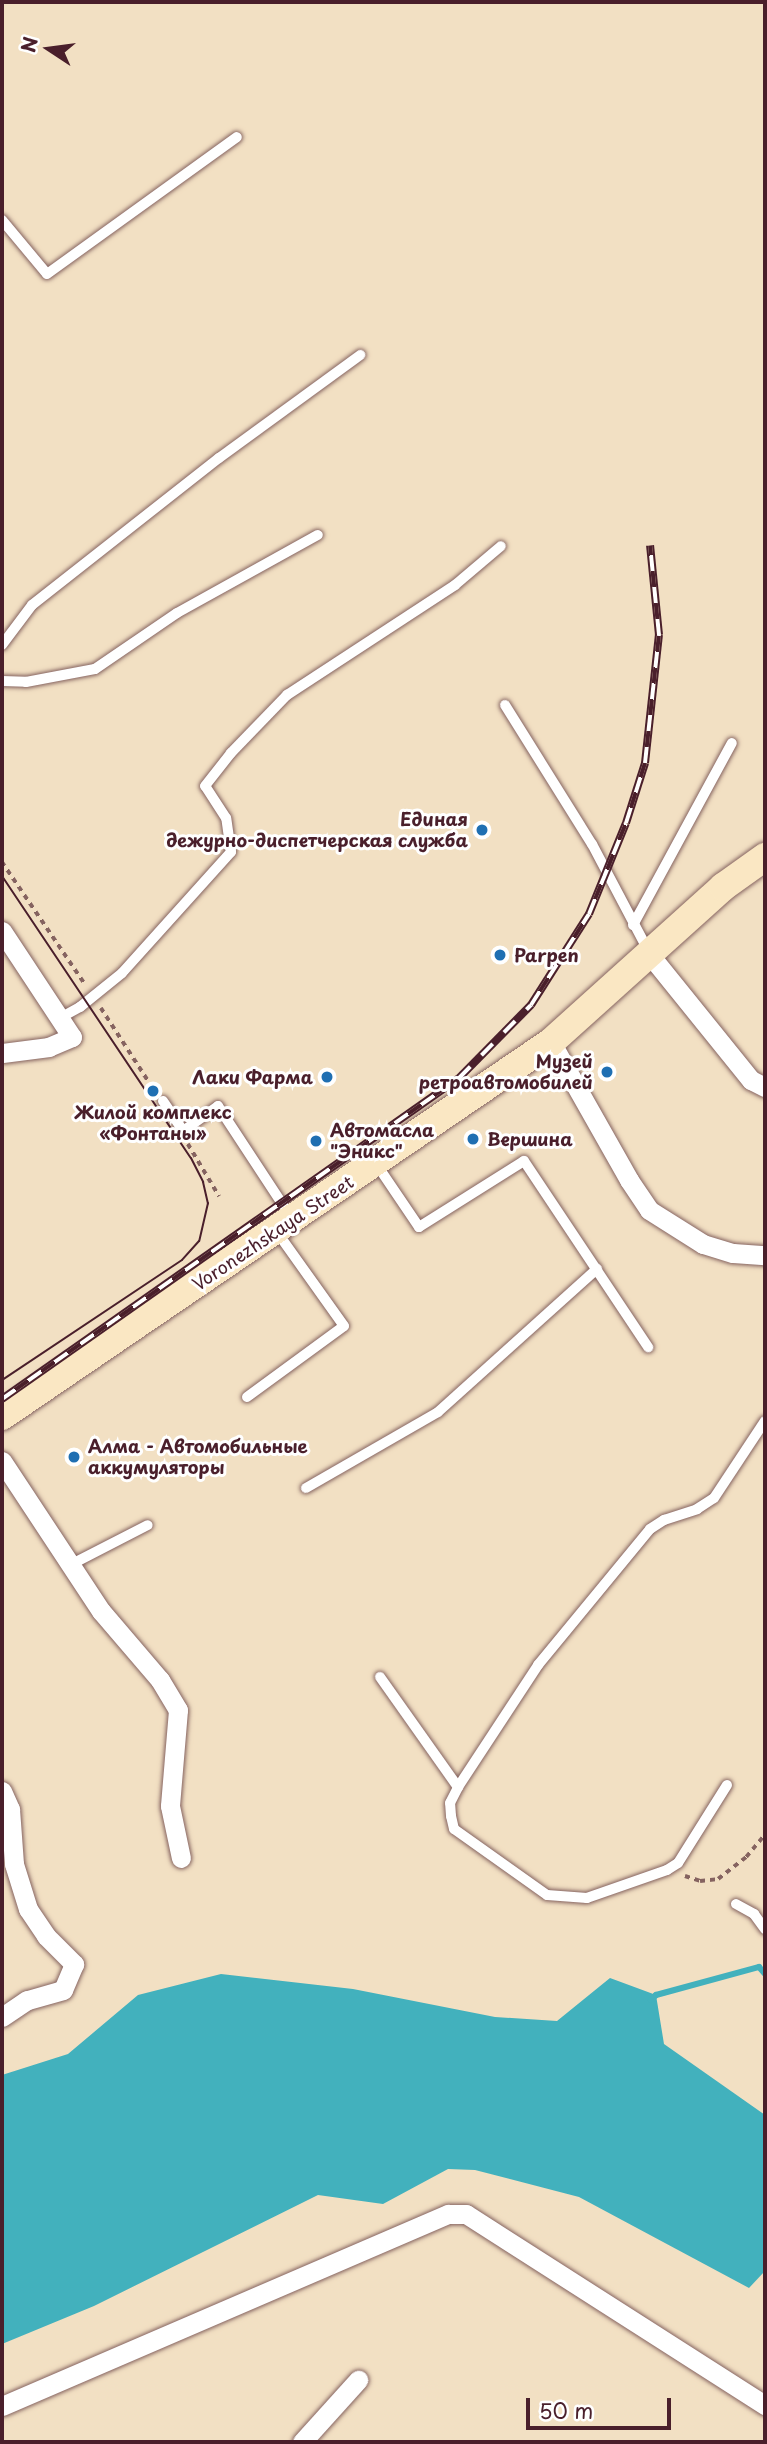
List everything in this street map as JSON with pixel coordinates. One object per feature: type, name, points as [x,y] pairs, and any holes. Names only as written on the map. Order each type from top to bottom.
[{"type":"street","name":"Voronezhskaya Street","points":[[2,1416],[285,1226],[551,1042],[723,887],[765,857]]},
{"type":"street","points":[[2,932],[72,1037],[49,1047],[2,1053]]},
{"type":"street","points":[[650,955],[751,1080],[765,1087]]},
{"type":"street","points":[[551,1042],[629,1180],[649,1210],[703,1244],[733,1253],[765,1255]]},
{"type":"street","points":[[2,1461],[101,1611],[160,1680],[178,1710],[170,1806],[181,1858]]},
{"type":"street","points":[[2,1791],[10,1809],[14,1864],[28,1909],[46,1936],[74,1964],[63,1990],[27,2000],[2,2017]]},
{"type":"street","points":[[2,2406],[448,2214],[466,2214],[765,2405]]},
{"type":"street","points":[[302,2442],[358,2380]]},
{"type":"lane","points":[[2,220],[47,274],[237,137]]},
{"type":"lane","points":[[2,645],[10,638],[32,604],[219,458],[360,355]]},
{"type":"lane","points":[[2,681],[26,682],[95,669],[177,613],[318,535]]},
{"type":"lane","points":[[60,1018],[93,997],[122,973],[231,852],[226,818],[205,786],[231,753],[287,695],[455,585],[501,547]]},
{"type":"lane","points":[[505,705],[592,844],[650,955]]},
{"type":"lane","points":[[633,925],[732,743]]},
{"type":"lane","points":[[161,1100],[183,1131],[218,1107],[344,1326],[247,1397]]},
{"type":"lane","points":[[375,1164],[419,1227],[524,1161],[648,1347]]},
{"type":"lane","points":[[306,1488],[438,1412],[597,1269]]},
{"type":"lane","points":[[727,1785],[678,1863],[667,1870],[587,1898],[547,1895],[454,1829],[450,1802],[538,1665],[642,1540],[664,1520],[697,1509],[714,1498],[765,1421]]},
{"type":"lane","points":[[72,1564],[148,1525]]},
{"type":"lane","points":[[380,1677],[458,1787]]},
{"type":"lane","points":[[736,1903],[754,1914],[765,1929]]},
{"type":"path","points":[[2,862],[161,1100]]},
{"type":"path","points":[[187,1143],[219,1196]]},
{"type":"path","points":[[667,1870],[700,1881],[718,1879],[746,1857],[765,1834]]},
{"type":"water","points":[[221,1974],[353,1989],[495,2017],[557,2021],[610,1978],[656,1995],[664,2044],[765,2115],[765,2271],[749,2288],[579,2197],[475,2170],[448,2169],[383,2204],[318,2195],[94,2306],[2,2344],[2,2075],[68,2054],[138,1995]]},
{"type":"waterway","points":[[651,2000],[656,1995],[759,1967],[765,1974]]},
{"type":"tram line","points":[[2,876],[191,1158],[203,1182],[208,1203],[199,1241],[182,1260],[2,1380]]},
{"type":"railway","points":[[2,1399],[459,1078],[531,1005],[589,914],[626,823],[645,763],[659,635],[650,545]]},
{"type":"place","name":"Единая дежурно-диспетчерская служба","points":[[482,830]]},
{"type":"place","name":"Parpen","points":[[500,955]]},
{"type":"place","name":"Музей ретроавтомобилей","points":[[607,1072]]},
{"type":"place","name":"Лаки Фарма","points":[[327,1077]]},
{"type":"place","name":"Жилой комплекс «Фонтаны»","points":[[153,1091]]},
{"type":"place","name":"Вершина","points":[[473,1139]]},
{"type":"place","name":"Автомасла \"Эникс\"","points":[[316,1141]]},
{"type":"place","name":"Алма - Автомобильные аккумуляторы","points":[[74,1457]]}]
